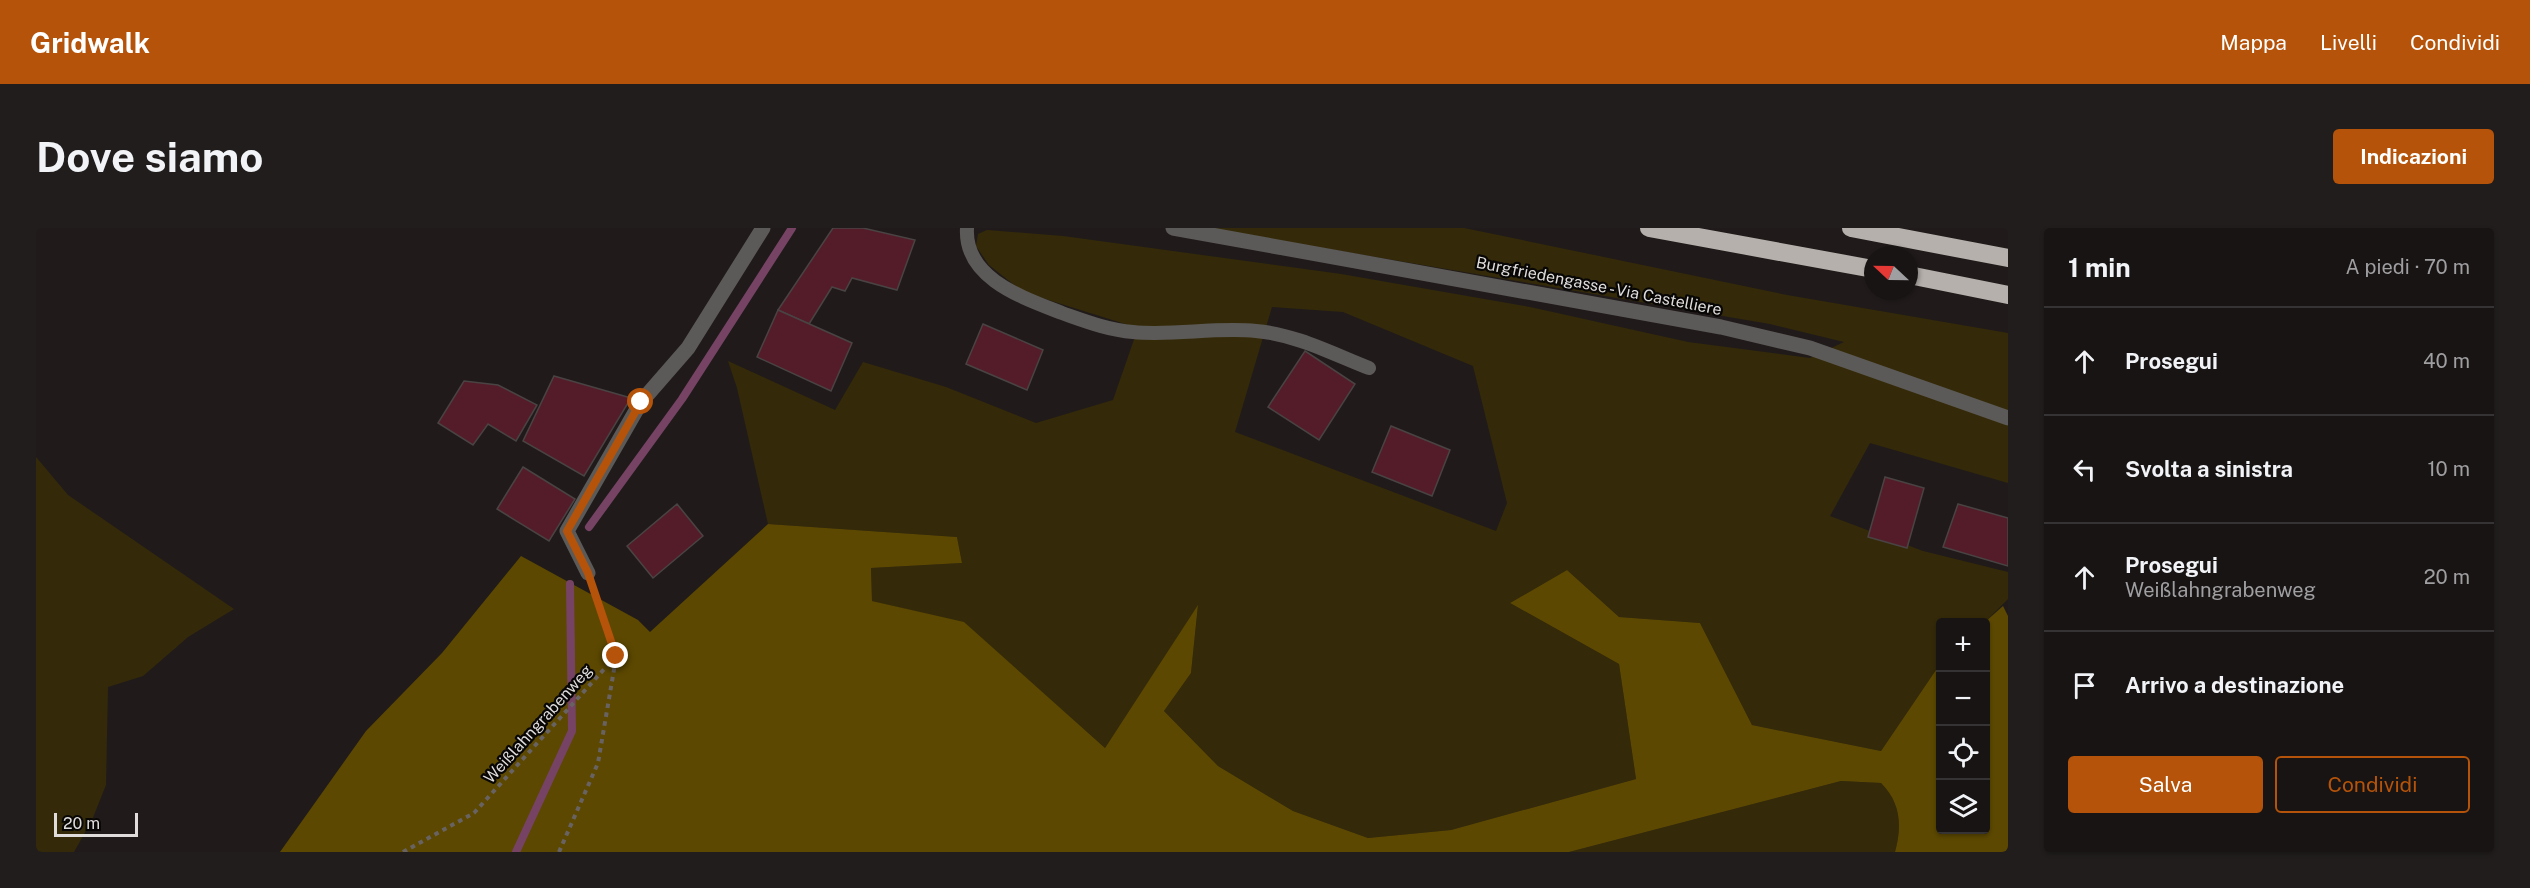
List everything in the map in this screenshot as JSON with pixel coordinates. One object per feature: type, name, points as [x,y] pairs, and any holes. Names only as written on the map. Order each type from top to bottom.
[{"type":"highway","points":[[1648,228],[1864,267]]},
{"type":"highway","points":[[1851,228],[2008,258]]},
{"type":"highway","points":[[1918,277],[2008,295]]},
{"type":"street","points":[[588,573],[567,531],[641,402],[688,348],[764,228]]},
{"type":"street","name":"Burgfriedengasse - Via Castelliere","points":[[1173,228],[1721,327],[1810,348],[2008,418]]},
{"type":"lane","points":[[967,228],[967,238],[975,260],[997,284],[1018,296],[1078,319],[1134,333],[1257,330],[1301,341],[1369,368]]},
{"type":"path","points":[[559,852],[598,764],[616,656],[588,573]]},
{"type":"path","name":"Weißlahngrabenweg","points":[[403,852],[474,813],[616,656]]},
{"type":"shaded area","points":[[1205,228],[1464,228],[1787,295],[2008,333],[2008,483],[1870,443],[1830,516],[1923,551],[2008,572],[2008,599],[1989,618],[1936,618],[1936,670],[1881,751],[1752,725],[1700,623],[1619,617],[1567,570],[1510,603],[1619,664],[1636,779],[1451,830],[1368,838],[1293,811],[1218,766],[1164,711],[1191,673],[1198,606],[1105,748],[964,623],[872,601],[871,568],[962,563],[957,537],[768,524],[737,388],[728,361],[835,410],[863,362],[946,387],[1036,423],[1113,400],[1138,328],[1023,292],[989,265],[976,246],[978,234],[987,230],[1063,236],[1341,274],[1530,307],[1688,342],[1810,358],[1844,342],[1770,324]],"holes":[[[1272,307],[1343,312],[1473,366],[1507,503],[1496,531],[1235,432]]]},
{"type":"shaded area","points":[[36,457],[68,495],[234,609],[188,637],[143,676],[108,687],[106,785],[92,820],[74,852],[36,852]]},
{"type":"shaded area","points":[[768,524],[957,537],[962,563],[871,568],[872,601],[964,622],[1105,748],[1198,605],[1191,673],[1164,711],[1218,766],[1293,811],[1368,838],[1451,830],[1636,779],[1619,664],[1510,603],[1567,570],[1619,617],[1700,623],[1752,725],[1881,751],[1936,670],[1936,834],[1990,834],[1990,618],[2003,606],[2008,616],[2008,852],[1895,852],[1899,833],[1898,815],[1888,791],[1881,783],[1841,781],[1569,852],[280,852],[366,731],[442,653],[521,556],[638,620],[650,632]]},
{"type":"shaded area","points":[[1841,781],[1881,783],[1888,791],[1898,815],[1899,833],[1895,852],[1569,852]]},
{"type":"building","points":[[833,228],[863,228],[915,240],[897,290],[852,278],[845,291],[832,287],[809,324],[778,310]]},
{"type":"building","points":[[778,310],[852,343],[831,391],[757,357]]},
{"type":"building","points":[[983,324],[1043,350],[1027,390],[966,364]]},
{"type":"building","points":[[1305,351],[1355,384],[1319,440],[1268,407]]},
{"type":"building","points":[[554,376],[631,398],[584,476],[523,441]]},
{"type":"building","points":[[464,381],[498,385],[537,405],[516,441],[488,424],[473,445],[438,423]]},
{"type":"building","points":[[1391,426],[1450,450],[1432,496],[1372,472]]},
{"type":"building","points":[[523,467],[575,499],[549,541],[497,509]]},
{"type":"building","points":[[1885,477],[1924,488],[1907,548],[1868,537]]},
{"type":"building","points":[[677,504],[703,536],[653,578],[627,546]]},
{"type":"building","points":[[1958,504],[2008,518],[2008,566],[1943,547]]},
{"type":"waterway","points":[[589,527],[682,399],[792,228]]},
{"type":"waterway","points":[[516,852],[572,731],[570,584]]},
{"type":"route","points":[[616,656],[588,573],[567,531],[615,443],[641,402]]}]
